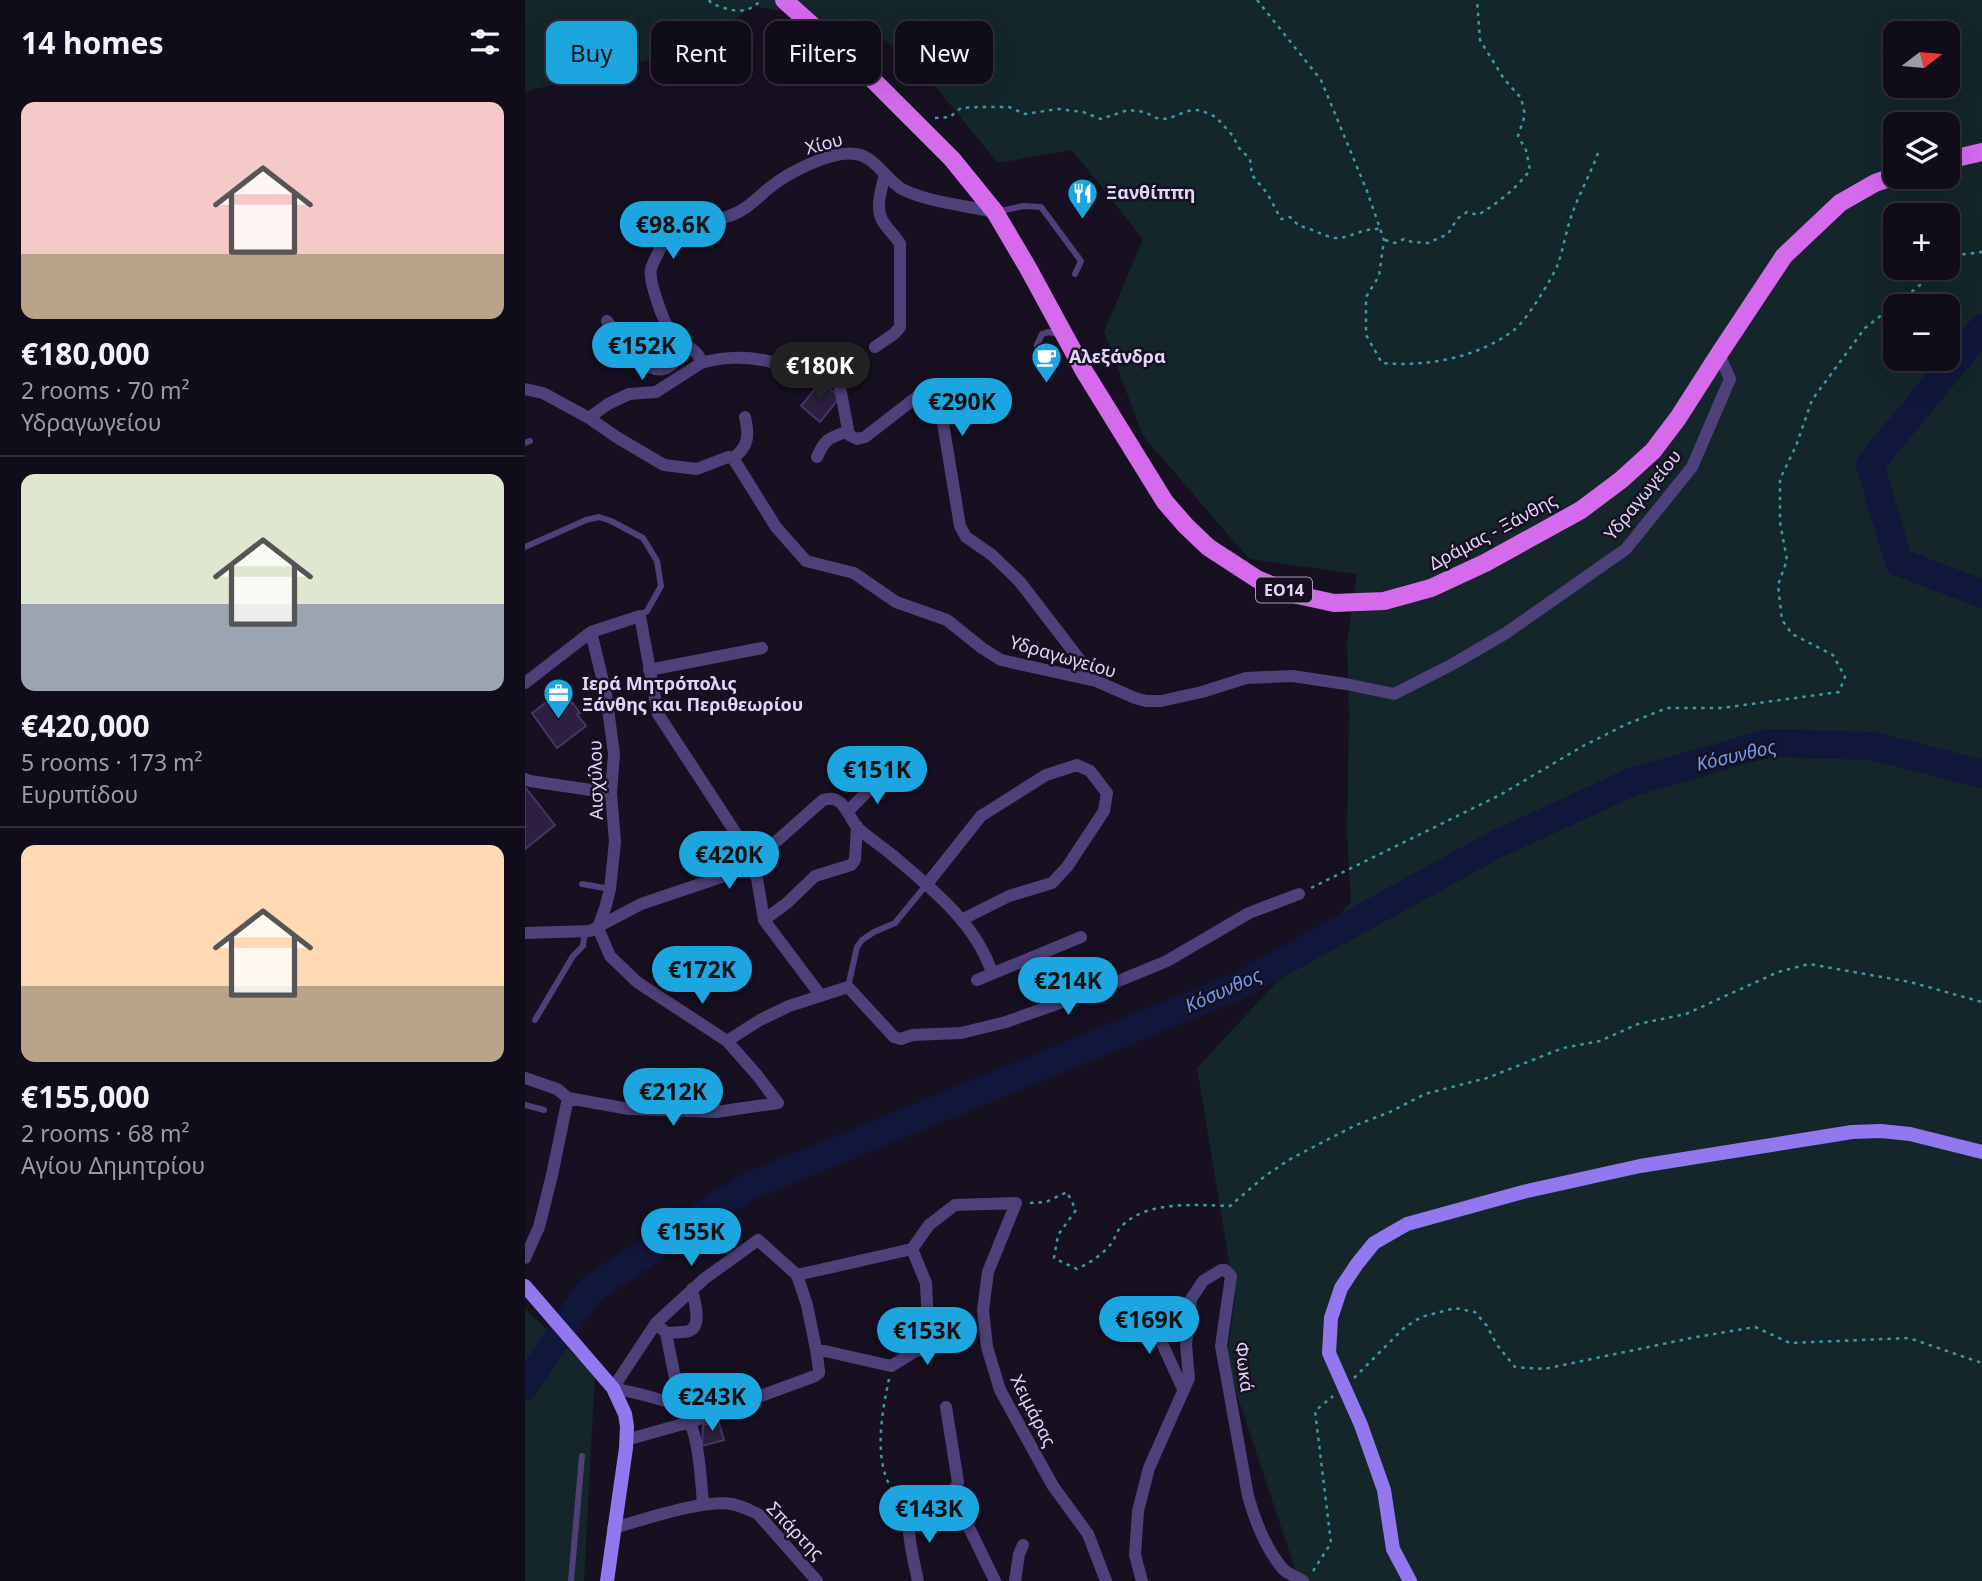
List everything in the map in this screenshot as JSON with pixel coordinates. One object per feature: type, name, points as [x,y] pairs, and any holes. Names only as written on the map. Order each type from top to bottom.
[{"type":"main road","name":"Δράμας - Ξάνθης","points":[[784,0],[873,80],[952,159],[995,212],[1084,371],[1165,502],[1186,526],[1208,547],[1257,579],[1293,594],[1335,603],[1384,601],[1431,588],[1485,563],[1581,510],[1621,480],[1653,451],[1678,418],[1784,256],[1840,203],[1883,180]]},
{"type":"main road","points":[[1960,157],[1982,152]]},
{"type":"street","name":"Χίου","points":[[687,346],[668,328],[657,301],[650,270],[666,238],[697,223],[731,216],[796,171],[837,155],[857,154],[873,162],[899,187],[917,195],[995,212]]},
{"type":"street","points":[[875,347],[900,327],[900,244],[882,220],[880,209],[885,174]]},
{"type":"street","points":[[607,321],[641,363],[651,368],[664,369],[673,363],[687,346],[700,357],[701,363]]},
{"type":"street","name":"Υδραγωγείου","points":[[733,458],[776,527],[806,561],[854,573],[896,602],[947,620],[1001,660],[1096,681],[1146,701],[1161,701],[1202,692],[1246,678],[1292,676],[1394,694],[1506,633],[1626,549],[1692,467],[1730,379],[1719,354]]},
{"type":"street","points":[[589,418],[608,404],[629,394],[656,392],[701,363],[753,358],[770,361],[788,369],[832,374],[840,387],[849,436],[857,439],[865,437],[934,385],[939,388],[960,526],[966,537],[992,555],[1020,582],[1096,681]]},
{"type":"street","points":[[525,389],[543,393],[589,418],[664,466],[697,469],[728,457],[733,458],[742,452],[747,444],[745,417]]},
{"type":"street","points":[[817,457],[823,443],[848,431]]},
{"type":"street","points":[[525,683],[591,632],[639,616],[657,714],[754,861],[764,920],[821,996]]},
{"type":"street","name":"Αισχύλου","points":[[591,632],[612,729],[614,754],[611,793],[615,842],[606,905],[591,929]]},
{"type":"street","points":[[649,670],[762,648]]},
{"type":"street","points":[[927,884],[981,816],[1046,775],[1077,765],[1090,771],[1107,793],[1104,811],[1067,867],[1052,883],[1009,896],[961,920]]},
{"type":"street","points":[[848,811],[882,777]]},
{"type":"street","points":[[525,779],[611,793]]},
{"type":"street","points":[[525,933],[591,929],[641,904],[742,870],[823,800],[835,798],[848,811],[857,826],[927,884],[961,920],[980,947],[992,974]]},
{"type":"street","points":[[764,920],[787,903],[815,876],[851,865],[855,860],[857,826]]},
{"type":"street","points":[[727,1041],[789,1006],[848,987],[894,1037],[901,1039],[912,1035],[961,1033],[1006,1022],[1167,961],[1249,913],[1299,894]]},
{"type":"street","points":[[525,1078],[557,1089],[568,1098],[629,1109],[716,1112],[778,1104],[757,1074],[727,1041],[637,982],[610,956],[591,929]]},
{"type":"street","points":[[977,980],[1081,937]]},
{"type":"street","points":[[525,1258],[539,1227],[568,1098]]},
{"type":"street","points":[[1410,1581],[1393,1549],[1384,1490],[1361,1425],[1329,1353],[1331,1318],[1341,1288],[1374,1243],[1407,1224],[1523,1192],[1640,1166],[1852,1132],[1910,1134],[1982,1152]]},
{"type":"street","points":[[797,1275],[912,1249],[929,1225],[955,1205],[1016,1203]]},
{"type":"street","name":"Χειμάρας","points":[[1016,1203],[988,1272],[983,1310],[987,1347],[1000,1390],[1053,1486],[1088,1534],[1106,1581]]},
{"type":"street","points":[[613,1388],[656,1322],[692,1289],[758,1240],[797,1275],[807,1305],[819,1373],[690,1422],[626,1440]]},
{"type":"street","points":[[816,1349],[891,1366],[914,1352],[929,1348],[926,1283],[912,1249]]},
{"type":"street","name":"Φωκά","points":[[1142,1581],[1135,1555],[1138,1511],[1149,1468],[1189,1378],[1186,1345],[1191,1298],[1203,1281],[1221,1270],[1230,1273],[1231,1279],[1221,1346],[1253,1514],[1272,1552],[1285,1570],[1308,1576]]},
{"type":"street","points":[[526,1287],[613,1388],[625,1414],[626,1440],[607,1581]]},
{"type":"street","points":[[666,1333],[688,1331],[696,1325],[697,1309],[692,1289]]},
{"type":"street","points":[[1152,1310],[1160,1339],[1183,1389]]},
{"type":"street","points":[[656,1322],[666,1333],[681,1408],[690,1422],[696,1442],[703,1504]]},
{"type":"street","points":[[613,1388],[638,1393],[681,1408]]},
{"type":"street","points":[[946,1407],[958,1482],[950,1498]]},
{"type":"street","points":[[918,1581],[908,1524],[910,1509],[917,1498],[927,1494],[939,1494],[958,1505],[995,1581]]},
{"type":"street","name":"Σπάρτης","points":[[613,1528],[703,1504],[729,1503],[758,1514],[817,1581]]},
{"type":"street","points":[[1015,1581],[1023,1545]]},
{"type":"lane","points":[[995,212],[1023,205],[1041,207],[1081,261],[1075,274]]},
{"type":"lane","points":[[1037,345],[1042,334],[1049,331],[1058,334],[1063,332]]},
{"type":"lane","points":[[525,547],[586,520],[600,517],[643,538],[657,561],[661,586],[647,611],[639,616]]},
{"type":"lane","points":[[582,884],[610,889]]},
{"type":"lane","points":[[848,987],[857,947],[862,940],[895,923],[927,884]]},
{"type":"lane","points":[[535,1020],[591,929]]},
{"type":"lane","points":[[525,1105],[544,1110]]},
{"type":"lane","points":[[571,1581],[582,1456]]},
{"type":"path","points":[[709,0],[733,12],[755,6],[761,0]]},
{"type":"path","points":[[1257,0],[1321,80],[1363,179],[1384,240],[1379,276],[1366,297],[1366,335],[1382,363],[1406,365],[1437,361],[1481,350],[1516,329],[1557,265],[1571,215],[1598,153]]},
{"type":"path","points":[[1384,240],[1395,243],[1404,239],[1428,243],[1448,234],[1457,219],[1467,212],[1478,215],[1492,207],[1519,185],[1529,170],[1526,150],[1518,136],[1525,115],[1521,98],[1504,79],[1480,40],[1476,0]]},
{"type":"path","points":[[925,132],[933,118],[950,117],[961,108],[1009,107],[1025,114],[1058,109],[1083,112],[1101,119],[1128,110],[1167,119],[1188,111],[1200,110],[1216,117],[1233,136],[1239,148],[1250,159],[1251,175],[1267,193],[1281,219],[1290,217],[1300,226],[1335,238],[1367,228],[1380,229]]},
{"type":"path","points":[[1960,254],[1982,252]]},
{"type":"path","points":[[1299,894],[1489,801],[1583,746],[1667,708],[1722,708],[1839,692],[1845,677],[1833,655],[1793,634],[1782,620],[1778,585],[1787,560],[1780,522],[1780,479],[1796,446],[1812,400],[1865,328],[1927,280]]},
{"type":"path","points":[[1016,1203],[1047,1202],[1067,1192],[1076,1210],[1058,1235],[1054,1258],[1077,1269],[1094,1261],[1112,1243],[1119,1229],[1133,1216],[1147,1209],[1195,1205],[1230,1206],[1265,1176],[1292,1158],[1425,1094],[1487,1078],[1563,1048],[1599,1041],[1638,1024],[1686,1014],[1778,972],[1809,964],[1910,982],[1982,1002]]},
{"type":"path","points":[[1308,1576],[1331,1543],[1315,1410],[1344,1388],[1403,1328],[1421,1317],[1455,1308],[1475,1312],[1515,1367],[1544,1369],[1755,1327],[1790,1343],[1909,1338],[1982,1363]]},
{"type":"path","points":[[891,1366],[886,1392],[881,1461],[891,1490],[910,1509]]},
{"type":"shaded area","points":[[525,0],[1982,0],[1982,1581],[1299,1581],[1226,1362],[1235,1298],[1197,1068],[1351,902],[1347,834],[1347,643],[1357,574],[1249,559],[1143,436],[1104,332],[1143,239],[1072,150],[998,163],[933,84],[993,84],[993,21],[895,21],[895,49],[881,36],[881,21],[829,21],[755,6],[732,21],[651,21],[651,59],[637,63],[637,21],[546,21],[546,84],[556,84],[525,92]]},
{"type":"shaded area","points":[[525,1309],[595,1374],[584,1581],[525,1581]]},
{"type":"building","points":[[821,382],[840,397],[820,422],[801,406]]},
{"type":"building","name":"Ιερά Μητρόπολις Ξάνθης και Περιθεωρίου","points":[[560,692],[568,703],[571,701],[586,726],[557,748],[532,713]]},
{"type":"building","points":[[525,787],[555,825],[525,849]]},
{"type":"building","points":[[718,1420],[724,1440],[702,1446],[703,1425]]},
{"type":"waterway","name":"Κόσυνθος","points":[[1982,329],[1870,464],[1899,562],[1982,594]]},
{"type":"waterway","name":"Κόσυνθος","points":[[525,1386],[589,1291],[745,1188],[1240,985],[1495,845],[1632,782],[1769,743],[1873,746],[1982,774]]},
{"type":"place","name":"Ξανθίππη","points":[[1083,220]]},
{"type":"place","name":"Αλεξάνδρα","points":[[1046,384]]},
{"type":"place","name":"Ιερά Μητρόπολις Ξάνθης και Περιθεωρίου","points":[[559,721]]}]
